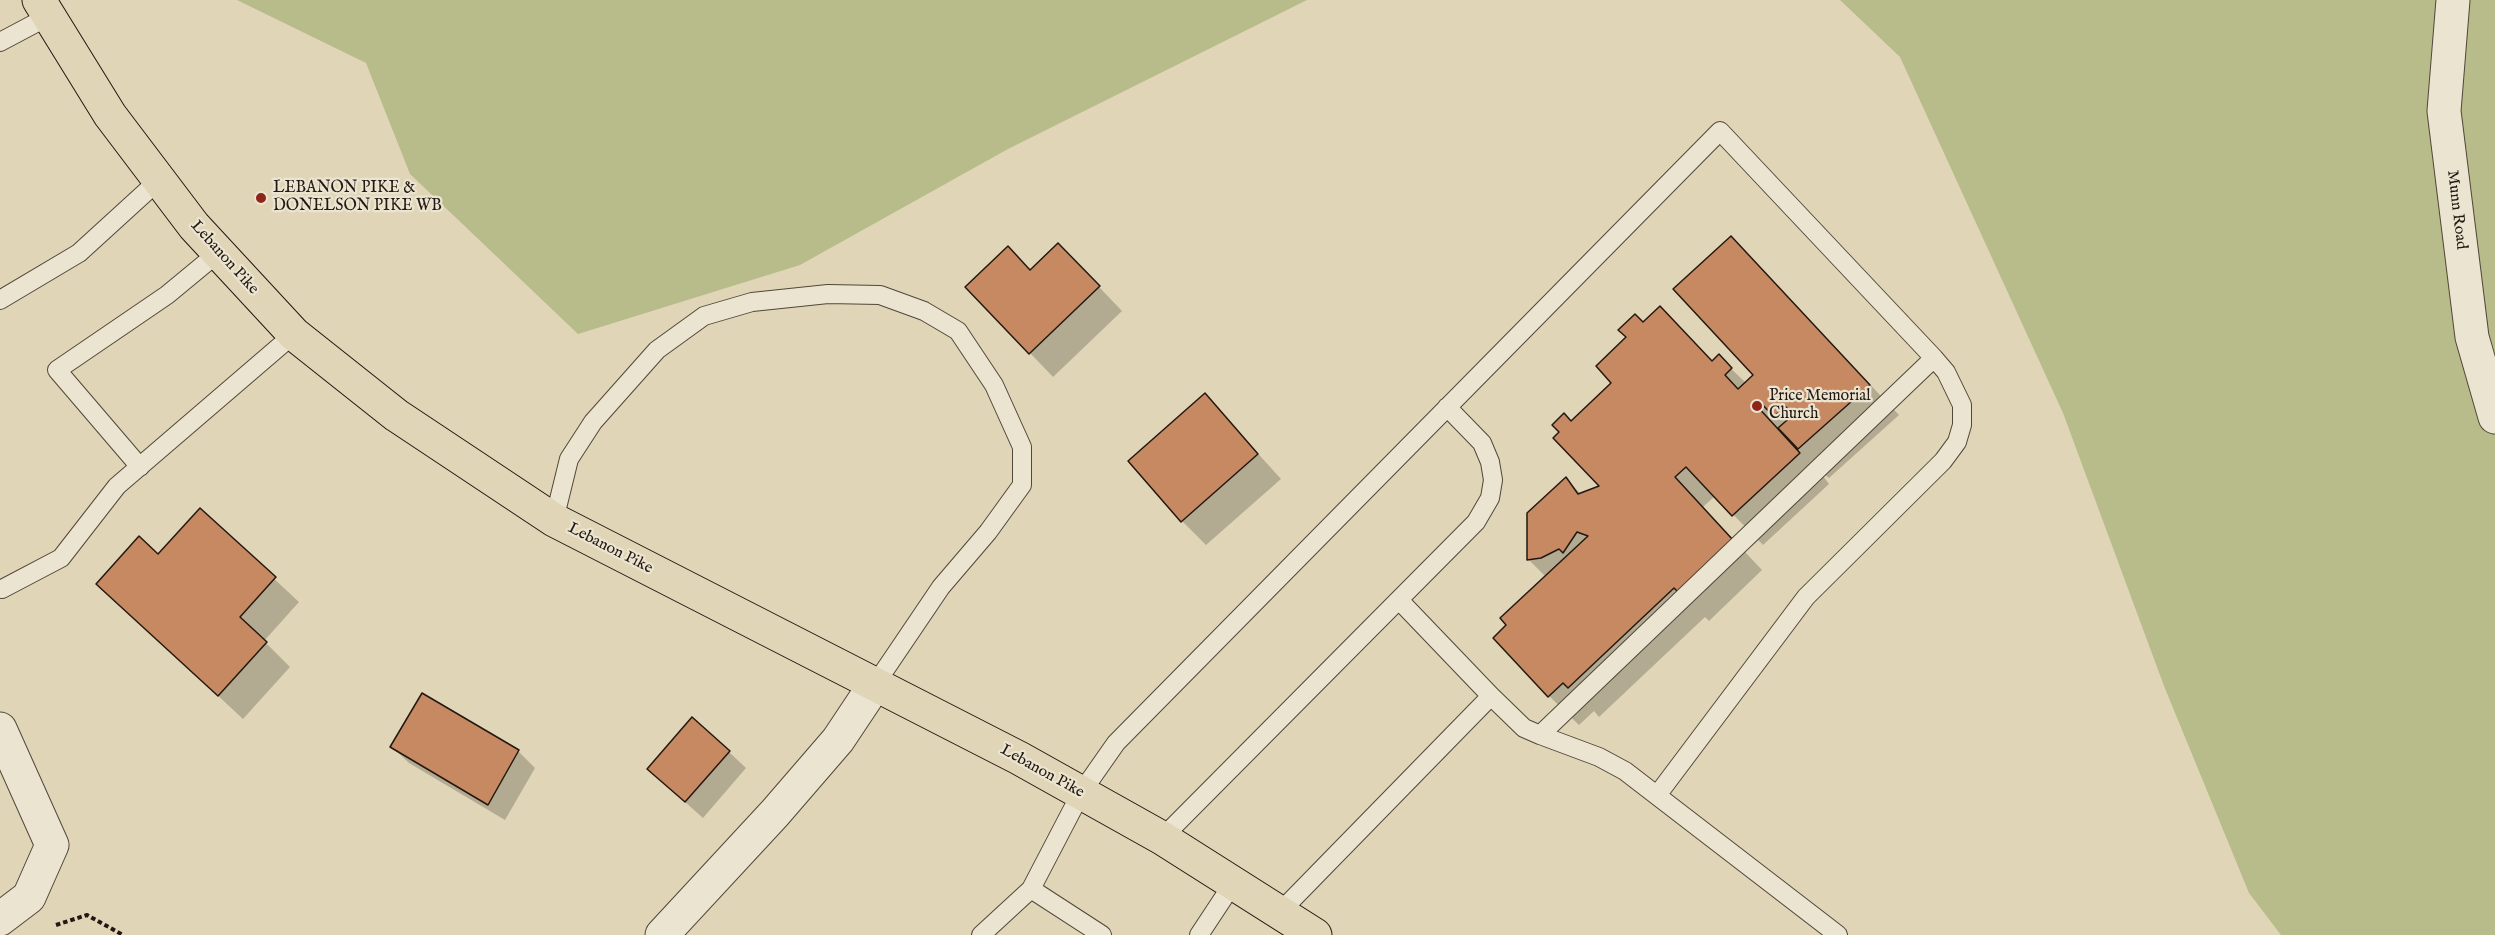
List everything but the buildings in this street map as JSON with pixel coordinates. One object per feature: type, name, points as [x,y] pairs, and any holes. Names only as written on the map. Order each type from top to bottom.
[{"type":"main road","name":"Lebanon Pike","points":[[44,8],[110,115],[194,226],[294,334],[396,416],[554,520],[954,725],[1081,793],[1162,838],[1315,935]]},
{"type":"street","name":"Munn Road","points":[[2454,2],[2444,111],[2472,337],[2495,417]]},
{"type":"street","points":[[662,935],[775,813],[838,740],[874,686]]},
{"type":"street","points":[[0,729],[52,845],[29,897],[0,919]]},
{"type":"lane","points":[[0,42],[44,8]]},
{"type":"lane","points":[[981,935],[1031,889],[1081,793],[1116,743],[1720,131],[1934,358],[1951,380],[1962,405],[1962,425],[1956,442],[1943,461],[1806,597],[1658,794]]},
{"type":"lane","points":[[0,300],[79,253],[159,180]]},
{"type":"lane","points":[[140,467],[57,370],[167,295],[219,252]]},
{"type":"lane","points":[[554,520],[569,459],[592,422],[657,350],[704,316],[752,302],[828,294],[880,295],[924,311],[958,331],[994,385],[1022,447],[1022,485],[988,532],[941,587],[874,686]]},
{"type":"lane","points":[[2,589],[61,558],[117,486],[294,334]]},
{"type":"lane","points":[[1540,735],[1934,358]]},
{"type":"lane","points":[[1162,838],[1476,522],[1490,498],[1493,480],[1490,462],[1482,443],[1448,408]]},
{"type":"lane","points":[[1399,600],[1524,728],[1599,757],[1658,794],[1838,935]]},
{"type":"lane","points":[[1280,912],[1491,696]]},
{"type":"lane","points":[[1199,935],[1234,882]]},
{"type":"lane","points":[[1031,889],[1102,935]]},
{"type":"path","points":[[54,925],[87,915],[123,935]]},
{"type":"green space","points":[[237,0],[1307,0],[1008,149],[800,265],[578,334],[410,174],[366,63]]},
{"type":"green space","points":[[1840,0],[2495,0],[2495,935],[2281,935],[2249,893],[2164,686],[2063,413],[1900,57]]},
{"type":"place","name":"LEBANON PIKE & DONELSON PIKE WB","points":[[261,198]]},
{"type":"place","name":"Price Memorial Church","points":[[1757,406]]}]
